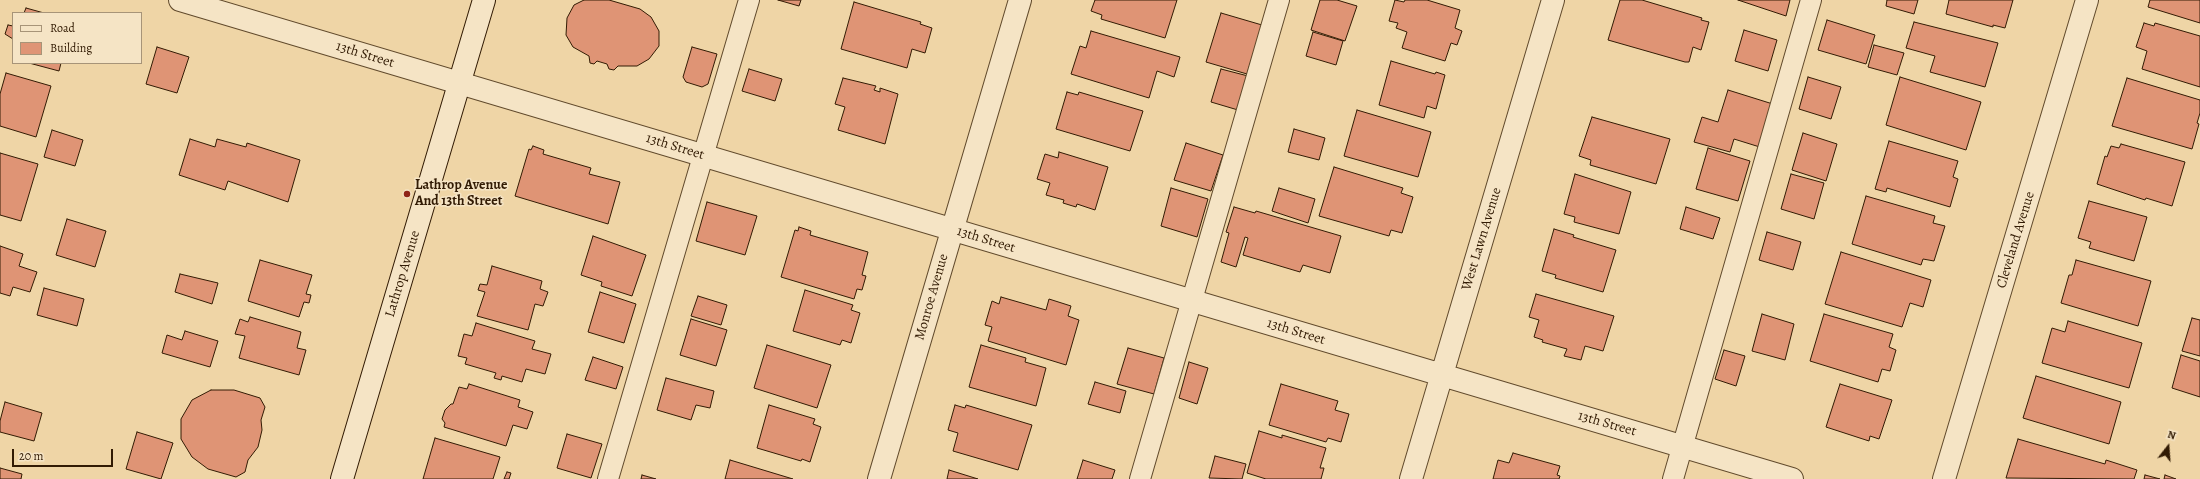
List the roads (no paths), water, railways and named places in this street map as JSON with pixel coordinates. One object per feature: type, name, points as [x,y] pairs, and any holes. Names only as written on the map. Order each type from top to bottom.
[{"type":"street","name":"13th Street","points":[[180,0],[1792,479]]},
{"type":"street","name":"Lathrop Avenue","points":[[342,479],[484,0]]},
{"type":"street","name":"Monroe Avenue","points":[[879,479],[1020,0]]},
{"type":"street","name":"West Lawn Avenue","points":[[1411,479],[1553,0]]},
{"type":"street","name":"Cleveland Avenue","points":[[1944,479],[2087,0]]},
{"type":"lane","points":[[608,479],[749,0]]},
{"type":"lane","points":[[1140,479],[1279,0]]},
{"type":"lane","points":[[1673,479],[1811,0]]},
{"type":"place","name":"Lathrop Avenue And 13th Street","points":[[407,194]]}]
